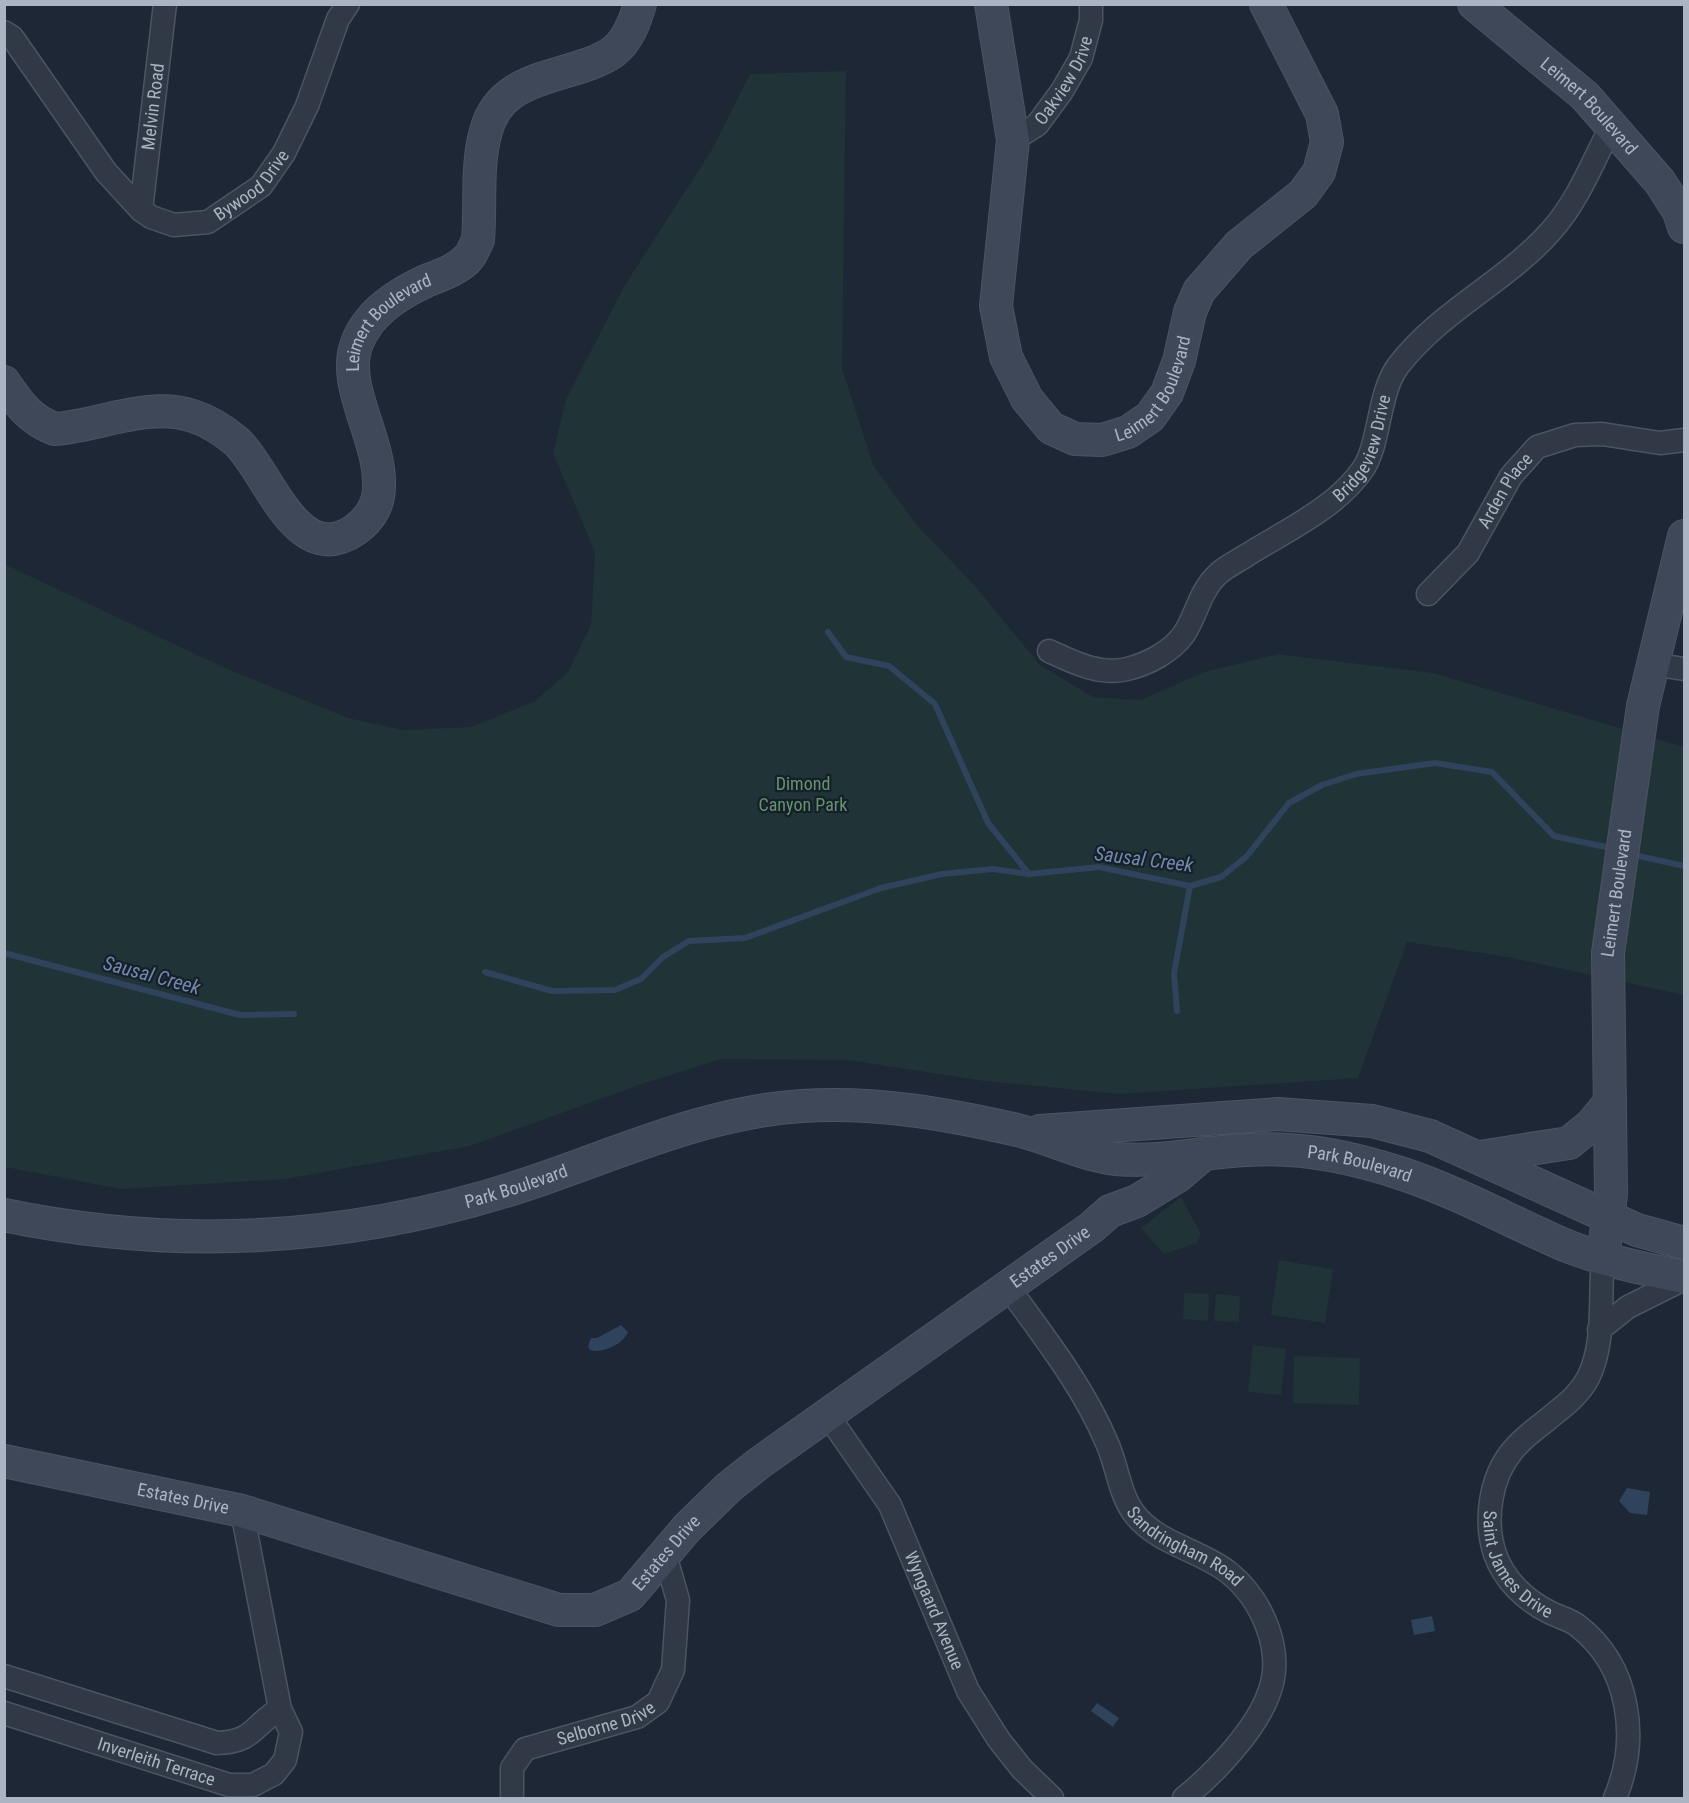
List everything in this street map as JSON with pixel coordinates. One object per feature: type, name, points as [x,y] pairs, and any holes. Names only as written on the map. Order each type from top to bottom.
[{"type":"street","name":"Melvin Road","points":[[141,210],[165,4]]},
{"type":"street","name":"Bywood Drive","points":[[4,32],[12,36],[106,172],[141,210],[174,225],[208,222],[261,186],[284,153],[307,106],[338,19],[348,4]]},
{"type":"street","name":"Leimert Boulevard","points":[[4,382],[21,407],[38,423],[55,429],[172,411],[194,416],[237,442],[289,516],[307,534],[329,540],[348,534],[366,522],[378,499],[380,471],[371,436],[358,403],[354,374],[356,344],[369,322],[389,301],[448,272],[469,257],[478,240],[486,129],[497,108],[511,93],[547,75],[613,51],[628,35],[640,4]]},
{"type":"street","name":"Leimert Boulevard","points":[[992,4],[1013,140],[996,306],[1006,357],[1028,399],[1051,428],[1075,439],[1102,440],[1128,432],[1149,417],[1167,393],[1179,361],[1190,312],[1199,291],[1239,245],[1303,194],[1319,172],[1327,142],[1322,114],[1266,4]]},
{"type":"street","name":"Oakview Drive","points":[[1013,140],[1037,125],[1076,66],[1091,20],[1091,4]]},
{"type":"street","name":"Leimert Boulevard","points":[[1474,4],[1585,96],[1660,182],[1679,212],[1684,227]]},
{"type":"street","name":"Bridgeview Drive","points":[[1049,651],[1085,668],[1125,670],[1162,656],[1184,634],[1197,603],[1216,575],[1333,501],[1351,486],[1365,466],[1384,399],[1397,368],[1435,326],[1493,283],[1549,233],[1569,209],[1612,125]]},
{"type":"street","name":"Arden Place","points":[[1428,594],[1468,553],[1480,537],[1511,476],[1537,447],[1575,435],[1602,434],[1660,443],[1684,440]]},
{"type":"street","name":"Leimert Boulevard","points":[[1603,1258],[1608,1216],[1610,1102],[1608,953],[1643,706],[1684,536]]},
{"type":"street","points":[[1652,664],[1684,669]]},
{"type":"street","points":[[1480,1156],[1569,1143],[1591,1125],[1610,1102]]},
{"type":"street","name":"Park Boulevard","points":[[4,1215],[145,1235],[233,1237],[317,1233],[444,1209],[528,1184],[709,1121],[798,1106],[842,1104],[885,1107],[1021,1131],[1073,1150],[1120,1159],[1261,1149],[1316,1152],[1399,1172],[1571,1247],[1634,1268],[1684,1278]]},
{"type":"street","name":"Park Boulevard","points":[[1021,1131],[1118,1127],[1234,1116],[1327,1116],[1372,1121],[1430,1136],[1480,1156],[1637,1230],[1684,1243]]},
{"type":"street","points":[[1110,1211],[1120,1159],[1118,1127]]},
{"type":"street","name":"Estates Drive","points":[[4,1461],[242,1510],[559,1610],[595,1610],[630,1595],[729,1487],[827,1414],[1092,1227],[1110,1211],[1137,1201],[1205,1153]]},
{"type":"street","name":"Saint James Drive","points":[[1603,1258],[1596,1356],[1587,1379],[1575,1396],[1512,1451],[1495,1480],[1489,1518],[1495,1554],[1509,1579],[1525,1598],[1576,1624],[1602,1646],[1617,1671],[1627,1706],[1627,1741],[1615,1798]]},
{"type":"street","points":[[1599,1330],[1628,1307],[1684,1278]]},
{"type":"street","name":"Sandringham Road","points":[[1008,1287],[1066,1367],[1107,1443],[1133,1512],[1157,1533],[1228,1571],[1252,1596],[1266,1621],[1272,1641],[1274,1666],[1270,1693],[1253,1724],[1201,1784],[1184,1798]]},
{"type":"street","name":"Wyngaard Avenue","points":[[827,1414],[890,1505],[968,1691],[999,1740],[1022,1769],[1052,1798]]},
{"type":"street","name":"Inverleith Terrace","points":[[4,1713],[230,1785],[253,1785],[274,1774],[285,1761],[291,1732],[280,1709],[242,1510]]},
{"type":"street","name":"Selborne Drive","points":[[512,1798],[512,1768],[525,1749],[637,1717],[658,1702],[673,1670],[678,1600],[665,1555]]},
{"type":"street","name":"Inverleith Terrace","points":[[4,1676],[217,1743],[236,1743],[254,1732],[269,1715],[280,1709]]},
{"type":"green space","name":"Dimond Canyon Park","points":[[846,71],[842,368],[873,465],[916,524],[975,586],[1040,665],[1093,697],[1141,700],[1204,672],[1278,654],[1433,673],[1684,747],[1684,995],[1508,957],[1407,942],[1358,1078],[1119,1094],[984,1081],[848,1060],[721,1059],[642,1084],[470,1146],[285,1179],[121,1189],[5,1167],[4,564],[225,668],[348,718],[404,730],[471,727],[535,701],[568,672],[591,625],[595,552],[553,453],[566,399],[625,285],[711,151],[750,74]]},
{"type":"green space","points":[[1181,1197],[1201,1234],[1197,1243],[1164,1254],[1141,1228]]},
{"type":"green space","points":[[1279,1260],[1333,1269],[1325,1323],[1271,1315]]},
{"type":"green space","points":[[1184,1293],[1209,1294],[1208,1321],[1183,1319]]},
{"type":"green space","points":[[1216,1294],[1240,1296],[1239,1322],[1214,1321]]},
{"type":"green space","points":[[1253,1345],[1286,1349],[1281,1395],[1248,1392]]},
{"type":"green space","points":[[1294,1356],[1360,1358],[1359,1405],[1293,1403]]},
{"type":"water","points":[[621,1325],[628,1332],[622,1340],[601,1351],[590,1350],[588,1346],[591,1338],[597,1338]]},
{"type":"water","points":[[1627,1488],[1650,1492],[1647,1515],[1630,1513],[1619,1501]]},
{"type":"water","points":[[1432,1616],[1435,1631],[1414,1635],[1411,1620]]},
{"type":"water","points":[[1097,1703],[1119,1718],[1113,1727],[1091,1711]]},
{"type":"waterway","points":[[828,632],[846,657],[889,666],[935,704],[988,823],[1029,874]]},
{"type":"waterway","name":"Sausal Creek","points":[[485,972],[552,991],[615,990],[641,979],[663,957],[689,941],[745,938],[881,888],[942,874],[993,869],[1029,874],[1099,867],[1190,886],[1221,877],[1247,856],[1289,803],[1322,785],[1356,774],[1435,763],[1492,772],[1554,836],[1615,849]]},
{"type":"waterway","name":"Sausal Creek","points":[[1630,854],[1684,866]]},
{"type":"waterway","points":[[1177,1011],[1174,973],[1190,886]]},
{"type":"waterway","name":"Sausal Creek","points":[[4,953],[240,1015],[294,1014]]}]
